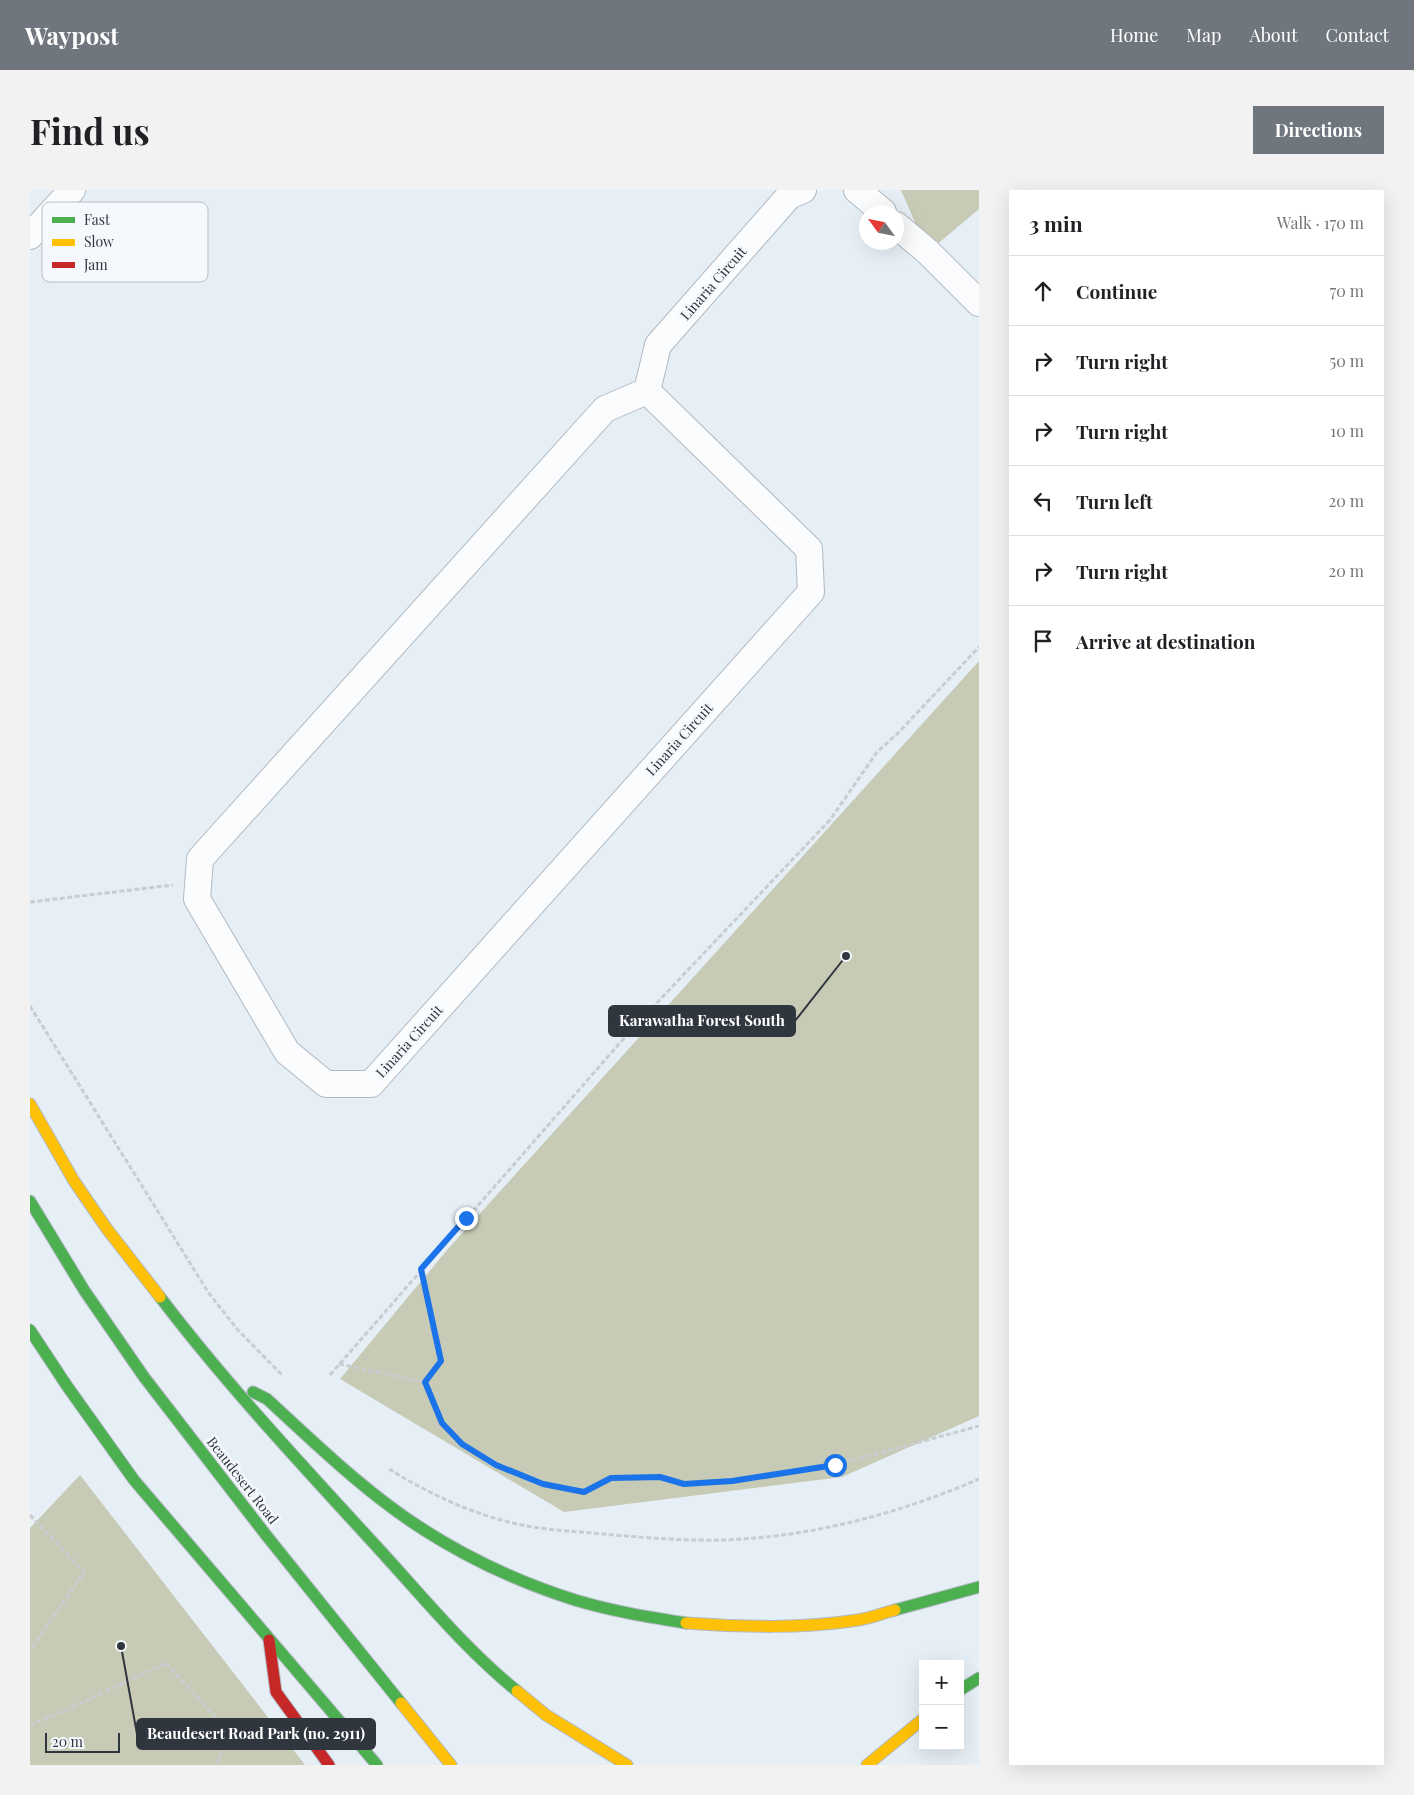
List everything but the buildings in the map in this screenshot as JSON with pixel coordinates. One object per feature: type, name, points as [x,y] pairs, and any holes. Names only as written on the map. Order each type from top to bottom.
[{"type":"highway","points":[[30,1104],[74,1181],[107,1229],[227,1380],[477,1656],[546,1715],[626,1765]]},
{"type":"highway","name":"Beaudesert Road","points":[[30,1200],[84,1290],[144,1377],[266,1535],[451,1765]]},
{"type":"highway","points":[[30,1330],[67,1386],[134,1480],[268,1640],[378,1765]]},
{"type":"highway","points":[[227,1380],[267,1399],[372,1493],[420,1528],[466,1556],[511,1578],[597,1606],[647,1618],[693,1624],[744,1627],[805,1626],[860,1620],[979,1587]]},
{"type":"highway","points":[[268,1640],[276,1692],[329,1765]]},
{"type":"highway","points":[[964,1687],[979,1678]]},
{"type":"highway","points":[[867,1765],[919,1721]]},
{"type":"street","points":[[61,202],[72,190]]},
{"type":"street","name":"Linaria Circuit","points":[[647,391],[658,345],[789,196],[803,190]]},
{"type":"street","points":[[857,190],[874,205]]},
{"type":"street","points":[[30,236],[42,223]]},
{"type":"street","points":[[904,232],[928,252],[979,303]]},
{"type":"street","name":"Linaria Circuit","points":[[647,391],[809,549],[811,592],[371,1084],[326,1084],[286,1052],[197,899],[200,859],[605,410],[647,391]]},
{"type":"path","points":[[330,1375],[633,1028],[830,820],[877,752],[899,732],[979,647]]},
{"type":"path","points":[[30,902],[199,882]]},
{"type":"path","points":[[30,1006],[208,1292],[237,1329],[288,1381]]},
{"type":"path","points":[[421,1269],[441,1361],[425,1382]]},
{"type":"path","points":[[339,1364],[425,1382]]},
{"type":"path","points":[[425,1382],[442,1423],[462,1444],[496,1465],[543,1484],[584,1492],[611,1478],[660,1477],[684,1484],[732,1481],[835,1465],[979,1426]]},
{"type":"path","points":[[385,1467],[438,1497],[480,1513],[527,1526],[670,1540],[724,1540],[792,1534],[901,1509],[979,1479]]},
{"type":"path","points":[[30,1515],[84,1572],[30,1651]]},
{"type":"path","points":[[30,1725],[166,1662],[228,1731],[217,1765]]},
{"type":"green space","points":[[901,190],[979,190],[979,209],[928,252]]},
{"type":"green space","points":[[979,661],[979,1416],[842,1477],[564,1512],[340,1379],[447,1250]]},
{"type":"green space","points":[[80,1475],[305,1765],[30,1765],[30,1528]]},
{"type":"traffic: fast","points":[[30,1201],[84,1290],[144,1377],[266,1535],[401,1703]]},
{"type":"traffic: fast","points":[[160,1297],[239,1393],[428,1604],[480,1658],[517,1691]]},
{"type":"traffic: fast","points":[[30,1330],[67,1386],[134,1480],[377,1765]]},
{"type":"traffic: fast","points":[[253,1392],[267,1399],[341,1467],[380,1499],[421,1528],[458,1550],[515,1578],[575,1600],[616,1611],[686,1623]]},
{"type":"traffic: fast","points":[[895,1610],[979,1587]]},
{"type":"traffic: fast","points":[[964,1687],[979,1678]]},
{"type":"traffic: slow","points":[[30,1104],[74,1181],[107,1229],[160,1297]]},
{"type":"traffic: slow","points":[[686,1623],[751,1626],[815,1625],[863,1619],[895,1610]]},
{"type":"traffic: slow","points":[[517,1691],[546,1715],[627,1765]]},
{"type":"traffic: slow","points":[[401,1703],[451,1765]]},
{"type":"traffic: slow","points":[[867,1765],[919,1722]]},
{"type":"traffic: jam","points":[[269,1640],[276,1692],[329,1765]]},
{"type":"place","name":"Karawatha Forest South","points":[[846,956]]},
{"type":"place","name":"Beaudesert Road Park (no. 2911)","points":[[121,1646]]},
{"type":"route","points":[[466,1218],[421,1269],[441,1361],[425,1382],[442,1423],[462,1444],[496,1465],[543,1484],[584,1492],[611,1478],[660,1477],[684,1484],[732,1481],[835,1465]]}]
